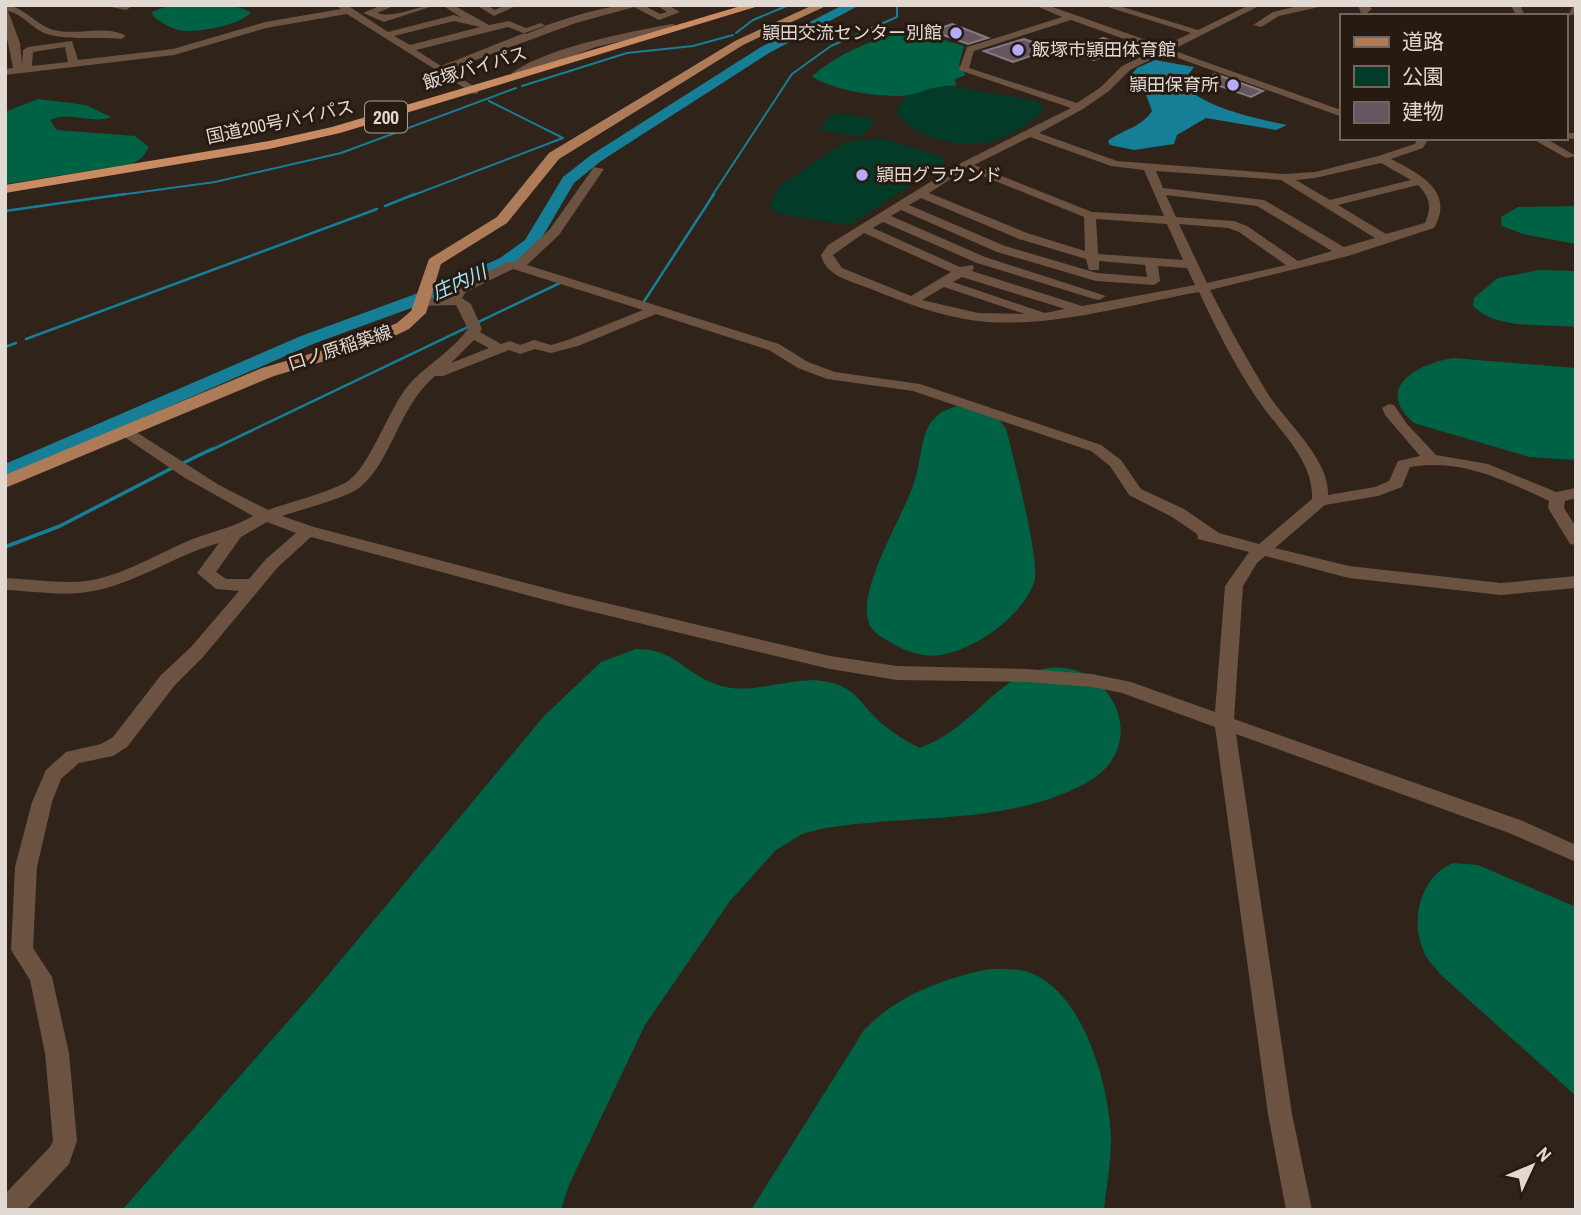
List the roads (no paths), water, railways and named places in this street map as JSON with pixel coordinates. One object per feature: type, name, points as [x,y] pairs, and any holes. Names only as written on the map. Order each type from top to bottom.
[{"type":"highway","name":"飯塚バイパス","points":[[472,89],[610,44],[745,5]]},
{"type":"highway","name":"国道200号バイパス","points":[[5,187],[269,145],[335,130],[757,5]]},
{"type":"main road","name":"口ノ原稲築線","points":[[5,482],[268,372],[385,336],[413,319],[422,302],[429,272],[442,255],[502,220],[520,202],[546,165],[570,145],[739,43],[823,5]]},
{"type":"street","points":[[105,5],[126,8]]},
{"type":"street","points":[[392,5],[368,13],[384,19],[432,5]]},
{"type":"street","points":[[446,5],[480,28]]},
{"type":"street","points":[[480,5],[509,24],[529,31],[606,5]]},
{"type":"street","points":[[494,13],[514,5]]},
{"type":"street","points":[[439,70],[575,21],[634,5],[659,17],[675,12],[660,5]]},
{"type":"street","points":[[1038,5],[1340,113]]},
{"type":"street","points":[[1105,5],[1200,33]]},
{"type":"street","points":[[1225,5],[1246,11]]},
{"type":"street","points":[[1257,5],[1126,68],[1105,89],[1079,107],[965,165],[832,248],[827,255],[829,263],[837,271],[911,301],[978,317],[1047,317],[1084,310],[1100,301],[1202,287],[1296,266],[1421,230],[1430,225],[1435,216],[1434,194],[1421,181],[1382,159]]},
{"type":"street","points":[[1269,5],[1291,9]]},
{"type":"street","points":[[1258,25],[1291,9],[1324,5]]},
{"type":"street","points":[[23,70],[5,11],[15,8],[43,29],[67,34],[103,33],[121,36]]},
{"type":"street","points":[[5,72],[174,52],[265,25],[344,8],[472,89]]},
{"type":"street","points":[[1079,107],[964,70],[970,49],[1086,9]]},
{"type":"street","points":[[386,35],[454,18],[480,28]]},
{"type":"street","points":[[575,21],[610,44]]},
{"type":"street","points":[[403,47],[480,28],[509,24]]},
{"type":"street","points":[[23,70],[28,50],[69,43],[74,64]]},
{"type":"street","points":[[48,46],[50,67]]},
{"type":"street","points":[[1028,134],[1098,159],[1149,168],[1284,177],[1315,175],[1382,159],[1419,146],[1423,140]]},
{"type":"street","points":[[1540,140],[1570,156]]},
{"type":"street","points":[[965,165],[1090,215],[1235,226],[1296,266]]},
{"type":"street","points":[[1149,168],[1202,287],[1263,397],[1316,472],[1323,492],[1320,501],[1310,513],[1261,549],[1242,570],[1234,586],[1224,721],[1280,1114],[1299,1210]]},
{"type":"street","points":[[517,267],[547,243],[563,225],[598,169]]},
{"type":"street","points":[[1284,177],[1387,240]]},
{"type":"street","points":[[1328,204],[1421,181]]},
{"type":"street","points":[[1159,191],[1260,203],[1344,253]]},
{"type":"street","points":[[920,193],[1023,236],[1092,257],[1190,264]]},
{"type":"street","points":[[900,205],[1001,249],[1096,277],[1154,281],[1151,261]]},
{"type":"street","points":[[1090,215],[1092,257],[1100,301]]},
{"type":"street","points":[[882,217],[981,260],[1100,301]]},
{"type":"street","points":[[863,228],[961,272],[1084,310]]},
{"type":"street","points":[[911,301],[1023,236]]},
{"type":"street","points":[[454,300],[461,289],[512,265],[774,347],[803,365],[832,376],[915,387],[1096,448],[1116,463],[1135,492],[1178,513],[1213,537]]},
{"type":"street","points":[[943,282],[1047,317]]},
{"type":"street","points":[[5,584],[84,587],[104,583],[154,565],[199,543],[235,533],[263,517],[357,482],[368,470],[392,419],[424,378],[463,346],[472,334],[475,325],[464,304],[454,300],[422,302]]},
{"type":"street","points":[[424,378],[510,345],[520,350],[534,344],[551,349],[573,344],[655,310]]},
{"type":"street","points":[[472,334],[500,349]]},
{"type":"street","points":[[1389,408],[1394,421],[1414,437],[1429,457]]},
{"type":"street","points":[[125,431],[216,491],[263,517],[307,531],[648,620],[866,669],[928,674],[1046,674],[1091,679],[1224,721],[1516,827],[1576,854]]},
{"type":"street","points":[[1320,501],[1378,491],[1396,484],[1403,464],[1429,457],[1480,465],[1557,499]]},
{"type":"street","points":[[1576,493],[1566,493],[1557,499],[1556,508],[1576,540]]},
{"type":"street","points":[[8,1210],[60,1155],[65,1141],[57,1053],[41,977],[22,950],[26,867],[42,802],[53,775],[73,757],[106,751],[120,742],[168,680],[272,563],[307,531]]},
{"type":"street","points":[[235,533],[206,573],[222,585],[254,586]]},
{"type":"street","points":[[1189,533],[1349,572],[1501,589],[1576,582]]},
{"type":"water","points":[[1155,60],[1194,67],[1184,81],[1189,90],[1213,104],[1287,125],[1276,130],[1206,118],[1177,135],[1174,144],[1134,150],[1110,145],[1108,141],[1143,121],[1152,111],[1145,92],[1129,77],[1137,68]]},
{"type":"waterway","points":[[736,33],[753,20],[789,5]]},
{"type":"waterway","name":"庄内川","points":[[5,472],[307,340],[446,289],[506,261],[531,243],[568,180],[596,158],[765,50],[823,18],[854,5]]},
{"type":"waterway","points":[[712,196],[792,74],[831,46],[897,17],[897,5]]},
{"type":"waterway","points":[[522,86],[627,53],[693,46],[733,35]]},
{"type":"waterway","points":[[112,196],[215,182],[341,153],[516,88]]},
{"type":"waterway","points":[[411,196],[563,138],[489,101]]},
{"type":"waterway","points":[[5,211],[125,194]]},
{"type":"waterway","points":[[385,206],[415,194]]},
{"type":"waterway","points":[[643,303],[714,194]]},
{"type":"waterway","points":[[26,339],[377,209]]},
{"type":"waterway","points":[[209,451],[562,282]]},
{"type":"waterway","points":[[5,347],[16,343]]},
{"type":"waterway","points":[[181,464],[212,449]]},
{"type":"waterway","points":[[5,547],[60,526],[174,467]]},
{"type":"place","name":"頴田交流センター別館","points":[[956,33]]},
{"type":"place","name":"飯塚市頴田体育館","points":[[1018,50]]},
{"type":"place","name":"頴田保育所","points":[[1233,85]]},
{"type":"place","name":"頴田グラウンド","points":[[862,175]]}]
